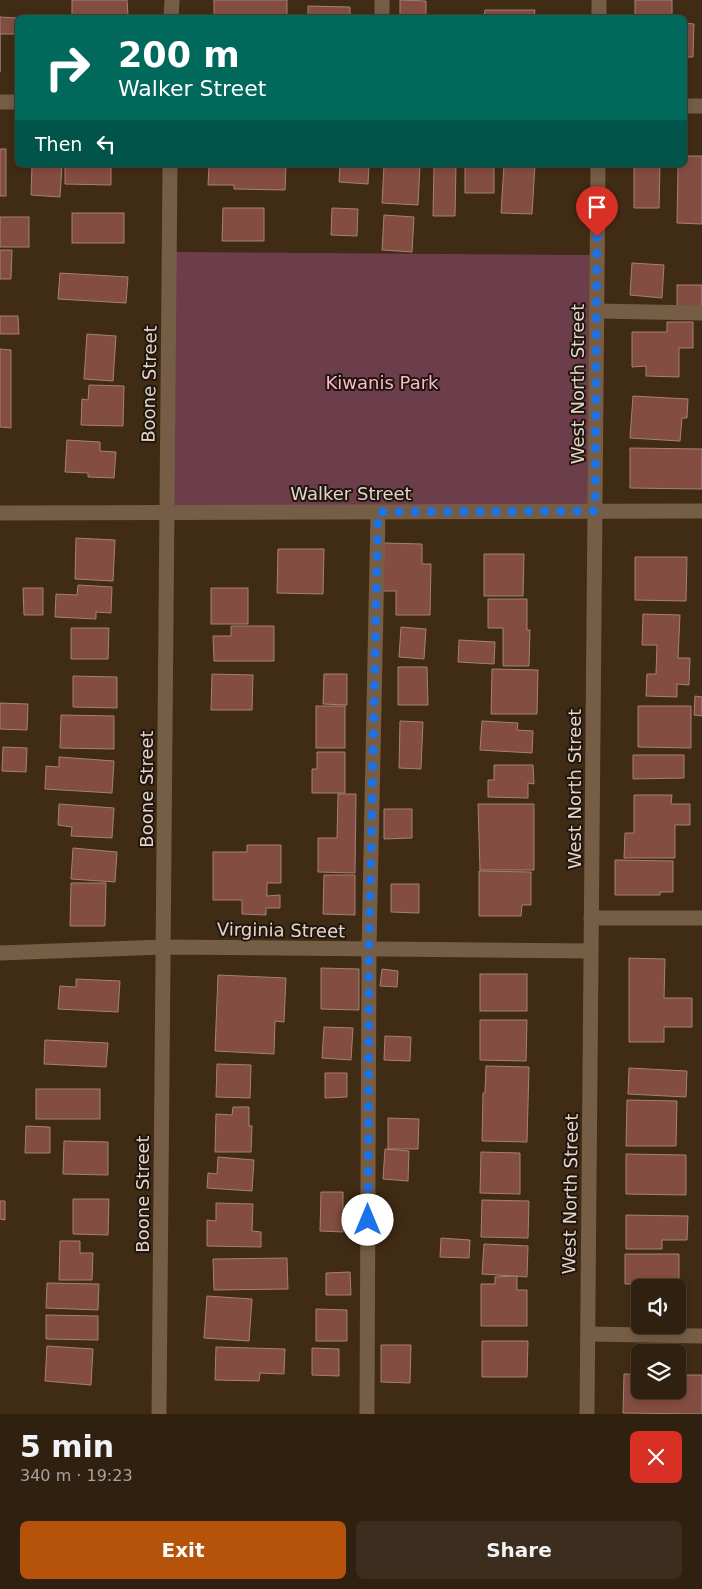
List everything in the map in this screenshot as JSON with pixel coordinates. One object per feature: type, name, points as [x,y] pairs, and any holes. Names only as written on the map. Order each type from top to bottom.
[{"type":"street","points":[[171,15],[172,0]]},
{"type":"street","points":[[382,0],[382,15]]},
{"type":"street","points":[[599,15],[600,0]]},
{"type":"street","points":[[0,102],[15,102]]},
{"type":"street","points":[[687,106],[702,106]]},
{"type":"street","name":"Boone Street","points":[[159,1414],[170,167]]},
{"type":"street","name":"West North Street","points":[[587,1414],[598,167]]},
{"type":"street","points":[[597,311],[702,313]]},
{"type":"street","points":[[367,1414],[369,949],[378,512]]},
{"type":"street","name":"Walker Street","points":[[0,514],[702,512]]},
{"type":"street","points":[[592,918],[702,918]]},
{"type":"street","name":"Virginia Street","points":[[0,953],[163,947],[591,951]]},
{"type":"street","points":[[588,1334],[702,1336]]},
{"type":"green space","name":"Kiwanis Park","points":[[169,252],[597,255],[595,511],[167,513]]},
{"type":"building","points":[[72,0],[127,0],[128,15],[72,15]]},
{"type":"building","points":[[214,0],[287,0],[287,15],[214,15]]},
{"type":"building","points":[[400,0],[426,1],[426,15],[400,15]]},
{"type":"building","points":[[635,0],[672,0],[672,15],[635,15]]},
{"type":"building","points":[[308,6],[350,7],[350,15],[308,15]]},
{"type":"building","points":[[485,10],[535,10],[534,15],[484,15]]},
{"type":"building","points":[[0,17],[15,18],[15,34],[0,34]]},
{"type":"building","points":[[687,23],[694,24],[693,57],[687,57]]},
{"type":"building","points":[[0,149],[6,149],[6,196],[0,196]]},
{"type":"building","points":[[687,156],[702,156],[702,224],[677,223],[678,167],[687,167]]},
{"type":"building","points":[[32,167],[62,167],[60,197],[31,195]]},
{"type":"building","points":[[65,167],[111,167],[111,185],[65,184]]},
{"type":"building","points":[[209,167],[286,167],[285,190],[234,189],[234,185],[208,185]]},
{"type":"building","points":[[340,167],[369,167],[368,184],[339,182]]},
{"type":"building","points":[[384,167],[420,167],[418,205],[382,203]]},
{"type":"building","points":[[434,167],[456,167],[455,216],[433,216]]},
{"type":"building","points":[[465,167],[494,167],[494,193],[465,193]]},
{"type":"building","points":[[504,167],[535,167],[532,214],[501,213]]},
{"type":"building","points":[[634,167],[660,167],[659,208],[634,208]]},
{"type":"building","points":[[223,208],[264,208],[264,241],[222,241]]},
{"type":"building","points":[[332,208],[358,209],[357,236],[331,235]]},
{"type":"building","points":[[72,213],[124,213],[124,243],[72,243]]},
{"type":"building","points":[[384,215],[414,217],[412,252],[382,250]]},
{"type":"building","points":[[0,217],[29,217],[29,247],[0,247]]},
{"type":"building","points":[[0,250],[12,250],[11,279],[0,279]]},
{"type":"building","points":[[632,263],[664,265],[662,298],[630,295]]},
{"type":"building","points":[[60,273],[128,277],[126,303],[58,299]]},
{"type":"building","points":[[677,285],[702,285],[702,308],[677,308]]},
{"type":"building","points":[[0,316],[18,316],[19,334],[0,334]]},
{"type":"building","points":[[667,322],[693,322],[693,348],[679,348],[679,377],[646,376],[646,366],[632,367],[632,332],[667,332]]},
{"type":"building","points":[[87,334],[116,336],[113,381],[84,379]]},
{"type":"building","points":[[0,349],[11,350],[11,428],[0,427]]},
{"type":"building","points":[[89,385],[124,386],[123,426],[81,425],[82,399],[88,400]]},
{"type":"building","points":[[633,396],[688,399],[687,418],[682,418],[680,441],[630,438]]},
{"type":"building","points":[[67,440],[100,442],[100,451],[116,452],[114,478],[88,477],[88,473],[65,472]]},
{"type":"building","points":[[630,448],[702,449],[702,489],[630,488]]},
{"type":"building","points":[[76,538],[115,540],[113,581],[75,579]]},
{"type":"building","points":[[384,543],[422,544],[422,564],[431,564],[430,615],[396,615],[396,591],[383,591]]},
{"type":"building","points":[[278,549],[324,549],[323,594],[277,593]]},
{"type":"building","points":[[484,554],[524,554],[523,596],[484,596]]},
{"type":"building","points":[[635,557],[687,557],[686,601],[635,600]]},
{"type":"building","points":[[78,585],[112,587],[111,613],[96,612],[96,619],[55,617],[56,594],[77,595]]},
{"type":"building","points":[[23,588],[43,588],[43,615],[24,615]]},
{"type":"building","points":[[211,588],[248,588],[248,624],[211,624]]},
{"type":"building","points":[[488,599],[527,599],[527,630],[530,630],[529,666],[503,666],[503,628],[488,628]]},
{"type":"building","points":[[643,614],[680,615],[678,658],[690,658],[689,685],[677,684],[677,697],[646,696],[647,674],[656,674],[657,645],[642,645]]},
{"type":"building","points":[[231,626],[274,626],[274,661],[214,661],[213,636],[231,636]]},
{"type":"building","points":[[401,627],[426,629],[424,659],[399,657]]},
{"type":"building","points":[[71,628],[109,628],[108,659],[71,659]]},
{"type":"building","points":[[459,640],[495,642],[494,664],[458,662]]},
{"type":"building","points":[[398,667],[427,667],[428,705],[398,705]]},
{"type":"building","points":[[492,669],[538,670],[537,714],[491,714]]},
{"type":"building","points":[[212,674],[253,675],[252,710],[211,710]]},
{"type":"building","points":[[324,674],[347,674],[347,705],[323,704]]},
{"type":"building","points":[[73,676],[117,677],[117,708],[73,707]]},
{"type":"building","points":[[695,696],[702,697],[702,716],[694,715]]},
{"type":"building","points":[[0,703],[28,704],[27,730],[0,729]]},
{"type":"building","points":[[316,706],[345,706],[345,748],[316,748]]},
{"type":"building","points":[[638,706],[691,706],[691,748],[638,747]]},
{"type":"building","points":[[61,715],[114,716],[114,749],[60,748]]},
{"type":"building","points":[[400,721],[423,722],[421,769],[399,768]]},
{"type":"building","points":[[482,721],[518,723],[517,730],[533,731],[532,753],[480,750]]},
{"type":"building","points":[[3,747],[27,748],[26,772],[2,771]]},
{"type":"building","points":[[317,752],[345,752],[345,793],[312,793],[312,769],[317,769]]},
{"type":"building","points":[[633,755],[684,755],[684,778],[633,779]]},
{"type":"building","points":[[59,757],[114,761],[112,793],[45,789],[46,766],[59,767]]},
{"type":"building","points":[[494,765],[533,765],[534,784],[528,783],[528,798],[488,797],[488,780],[494,780]]},
{"type":"building","points":[[338,794],[356,794],[355,873],[318,872],[318,838],[337,838]]},
{"type":"building","points":[[634,795],[672,795],[671,804],[690,804],[690,825],[675,825],[675,858],[624,858],[625,833],[634,833]]},
{"type":"building","points":[[59,804],[114,808],[112,838],[71,836],[72,827],[58,825]]},
{"type":"building","points":[[478,804],[534,804],[534,870],[480,870]]},
{"type":"building","points":[[384,809],[412,809],[412,838],[384,839]]},
{"type":"building","points":[[247,845],[281,845],[281,883],[267,883],[267,896],[280,895],[280,908],[266,908],[266,915],[242,914],[242,900],[213,900],[213,852],[247,852]]},
{"type":"building","points":[[73,848],[117,852],[115,882],[71,879]]},
{"type":"building","points":[[615,860],[673,861],[673,892],[660,892],[660,895],[615,895]]},
{"type":"building","points":[[479,871],[531,872],[531,905],[522,905],[521,916],[479,916]]},
{"type":"building","points":[[324,875],[355,875],[355,915],[323,914]]},
{"type":"building","points":[[71,883],[106,883],[105,926],[70,926]]},
{"type":"building","points":[[391,884],[419,884],[419,913],[391,912]]},
{"type":"building","points":[[629,958],[665,959],[664,998],[692,998],[692,1027],[664,1027],[664,1042],[629,1042]]},
{"type":"building","points":[[321,968],[359,969],[359,1010],[321,1009]]},
{"type":"building","points":[[382,969],[398,971],[397,987],[380,986]]},
{"type":"building","points":[[480,974],[527,974],[527,1011],[480,1011]]},
{"type":"building","points":[[218,975],[286,978],[284,1022],[275,1021],[274,1054],[215,1051]]},
{"type":"building","points":[[76,979],[120,981],[118,1012],[58,1009],[60,986],[76,987]]},
{"type":"building","points":[[480,1020],[527,1020],[526,1061],[480,1060]]},
{"type":"building","points":[[324,1027],[353,1028],[351,1060],[322,1058]]},
{"type":"building","points":[[385,1036],[411,1037],[410,1061],[384,1060]]},
{"type":"building","points":[[45,1040],[108,1043],[106,1067],[44,1064]]},
{"type":"building","points":[[217,1064],[251,1065],[250,1098],[216,1097]]},
{"type":"building","points":[[486,1066],[529,1067],[527,1142],[482,1141],[483,1093],[485,1093]]},
{"type":"building","points":[[629,1068],[687,1071],[686,1097],[628,1094]]},
{"type":"building","points":[[325,1073],[347,1073],[347,1097],[325,1098]]},
{"type":"building","points":[[36,1089],[100,1089],[100,1119],[36,1119]]},
{"type":"building","points":[[627,1100],[677,1101],[676,1146],[626,1146]]},
{"type":"building","points":[[233,1107],[249,1107],[249,1126],[252,1126],[251,1152],[215,1152],[216,1114],[232,1115]]},
{"type":"building","points":[[388,1118],[419,1119],[418,1149],[388,1149]]},
{"type":"building","points":[[26,1126],[50,1127],[50,1153],[25,1153]]},
{"type":"building","points":[[64,1141],[108,1142],[108,1175],[63,1174]]},
{"type":"building","points":[[385,1149],[409,1151],[408,1181],[383,1179]]},
{"type":"building","points":[[481,1152],[520,1153],[520,1194],[480,1193]]},
{"type":"building","points":[[626,1154],[686,1155],[686,1195],[626,1194]]},
{"type":"building","points":[[218,1157],[254,1160],[252,1191],[207,1188],[208,1173],[217,1174]]},
{"type":"building","points":[[321,1192],[343,1192],[343,1232],[320,1231]]},
{"type":"building","points":[[73,1199],[109,1199],[108,1235],[73,1234]]},
{"type":"building","points":[[482,1200],[529,1201],[528,1238],[481,1237]]},
{"type":"building","points":[[0,1201],[5,1201],[5,1220],[0,1219]]},
{"type":"building","points":[[216,1203],[253,1204],[252,1231],[261,1232],[261,1247],[207,1246],[207,1220],[216,1221]]},
{"type":"building","points":[[626,1215],[688,1216],[687,1240],[662,1240],[662,1249],[626,1249]]},
{"type":"building","points":[[441,1238],[470,1240],[469,1258],[440,1257]]},
{"type":"building","points":[[60,1241],[80,1241],[80,1253],[93,1253],[92,1280],[59,1280]]},
{"type":"building","points":[[484,1244],[528,1246],[527,1277],[482,1274]]},
{"type":"building","points":[[625,1254],[679,1254],[679,1279],[631,1279],[631,1284],[625,1284]]},
{"type":"building","points":[[287,1258],[288,1289],[214,1290],[213,1259]]},
{"type":"building","points":[[350,1272],[351,1295],[326,1295],[326,1273]]},
{"type":"building","points":[[517,1276],[517,1290],[527,1290],[527,1326],[481,1326],[481,1284],[495,1284],[495,1277]]},
{"type":"building","points":[[47,1283],[99,1284],[98,1310],[46,1308]]},
{"type":"building","points":[[207,1296],[252,1299],[249,1341],[204,1338]]},
{"type":"building","points":[[316,1309],[347,1310],[347,1341],[316,1341]]},
{"type":"building","points":[[46,1315],[98,1316],[98,1340],[46,1339]]},
{"type":"building","points":[[482,1341],[528,1341],[527,1377],[482,1377]]},
{"type":"building","points":[[381,1345],[411,1345],[410,1383],[381,1382]]},
{"type":"building","points":[[47,1346],[93,1349],[91,1385],[45,1381]]},
{"type":"building","points":[[216,1347],[285,1349],[284,1374],[260,1373],[259,1381],[215,1380]]},
{"type":"building","points":[[312,1348],[339,1349],[339,1376],[312,1375]]},
{"type":"building","points":[[624,1374],[631,1374],[631,1399],[686,1399],[686,1375],[702,1375],[702,1414],[623,1413]]},
{"type":"route","points":[[368,1220],[369,949],[378,512],[595,511],[597,237]]}]
